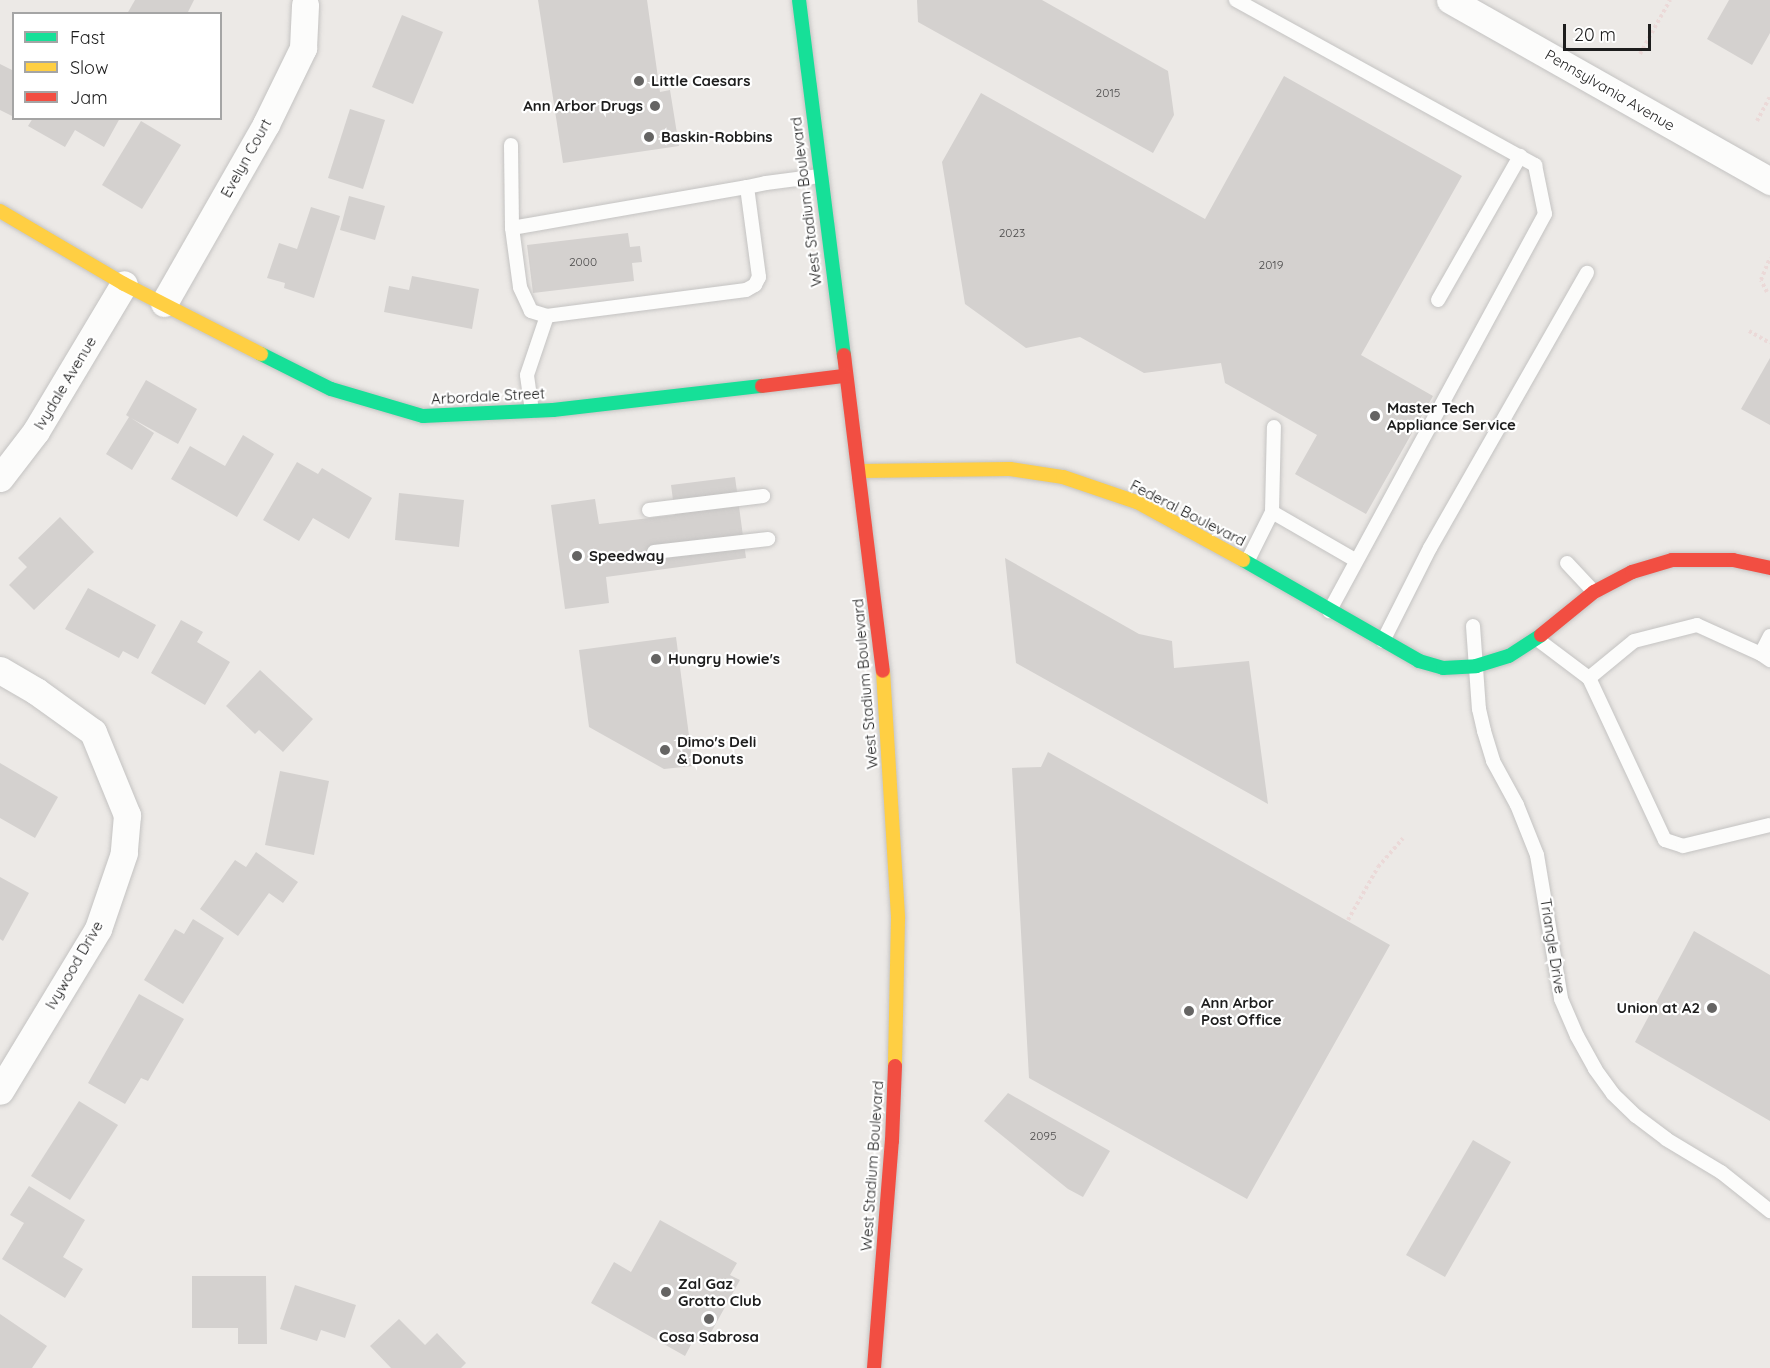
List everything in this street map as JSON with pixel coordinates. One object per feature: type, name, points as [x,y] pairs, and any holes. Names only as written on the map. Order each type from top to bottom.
[{"type":"street","name":"West Stadium Boulevard","points":[[798,0],[844,376],[860,471],[885,685],[898,919],[892,1141],[874,1368]]},
{"type":"street","name":"Pennsylvania Avenue","points":[[1450,0],[1770,181]]},
{"type":"street","name":"Evelyn Court","points":[[164,303],[266,124],[303,48],[305,5]]},
{"type":"street","name":"Arbordale Street","points":[[0,211],[124,284],[331,389],[423,416],[532,411],[844,376]]},
{"type":"street","name":"Ivydale Avenue","points":[[0,478],[36,431],[124,284]]},
{"type":"street","name":"Federal Boulevard","points":[[860,471],[1010,469],[1063,477],[1137,502],[1419,661],[1443,668],[1476,666],[1509,656],[1537,639],[1594,592],[1632,572],[1672,561],[1733,560],[1770,568]]},
{"type":"street","name":"Ivywood Drive","points":[[0,670],[36,691],[93,732],[127,815],[124,853],[98,929],[0,1091]]},
{"type":"lane","points":[[1236,0],[1535,165],[1545,214],[1329,611]]},
{"type":"lane","points":[[512,145],[512,228],[520,287],[531,311],[547,316],[746,290],[755,285],[759,277],[747,186]]},
{"type":"lane","points":[[1438,300],[1520,156]]},
{"type":"lane","points":[[512,228],[747,186],[820,176]]},
{"type":"lane","points":[[1383,641],[1430,548],[1587,273]]},
{"type":"lane","points":[[532,411],[527,375],[547,316]]},
{"type":"lane","points":[[1246,562],[1272,512],[1274,427]]},
{"type":"lane","points":[[650,510],[763,496]]},
{"type":"lane","points":[[1272,512],[1355,560]]},
{"type":"lane","points":[[654,552],[768,539]]},
{"type":"lane","points":[[1567,563],[1594,592]]},
{"type":"lane","points":[[1589,678],[1634,641],[1697,625],[1765,657],[1770,636]]},
{"type":"lane","name":"Triangle Drive","points":[[1473,626],[1479,709],[1493,761],[1517,805],[1537,855],[1561,999],[1577,1036],[1607,1085],[1636,1116],[1665,1139],[1721,1172],[1745,1194],[1770,1211]]},
{"type":"lane","points":[[1537,639],[1589,678],[1665,840],[1683,846],[1770,825]]},
{"type":"path","points":[[1640,54],[1670,0]]},
{"type":"path","points":[[1757,121],[1770,97]]},
{"type":"path","points":[[1767,292],[1761,280],[1770,258]]},
{"type":"path","points":[[1749,332],[1770,343]]},
{"type":"path","points":[[1348,920],[1378,867],[1403,838]]},
{"type":"building","points":[[135,0],[194,0],[188,12],[128,12]]},
{"type":"building","points":[[538,0],[647,0],[660,92],[670,90],[679,146],[563,163]]},
{"type":"building","points":[[917,0],[1042,0],[1168,71],[1174,115],[1153,153],[918,22]]},
{"type":"building","points":[[1729,0],[1770,0],[1770,33],[1752,65],[1707,39]]},
{"type":"building","points":[[402,15],[443,32],[413,104],[372,87]]},
{"type":"building","points":[[0,64],[12,70],[12,116],[0,110]]},
{"type":"building","points":[[1284,76],[1462,176],[1361,355],[1433,396],[1366,514],[1295,474],[1317,435],[1225,383],[1221,363],[1144,373],[1080,337],[1026,348],[965,304],[942,162],[981,93],[1205,219]]},
{"type":"building","points":[[350,109],[385,120],[363,189],[328,178]]},
{"type":"building","points":[[32,120],[119,120],[104,147],[75,130],[65,147],[28,126]]},
{"type":"building","points":[[141,121],[181,145],[142,209],[102,185]]},
{"type":"building","points":[[349,196],[385,206],[375,240],[340,230]]},
{"type":"building","points":[[311,207],[340,216],[314,298],[284,288],[285,283],[267,278],[279,243],[297,249]]},
{"type":"building","points":[[628,233],[630,247],[640,246],[642,262],[632,263],[634,281],[533,293],[527,245]]},
{"type":"building","points":[[412,276],[479,289],[472,329],[384,312],[389,286],[409,290]]},
{"type":"building","points":[[1770,358],[1770,425],[1741,409]]},
{"type":"building","points":[[146,380],[197,409],[178,444],[131,418],[154,433],[132,470],[106,454],[129,417],[126,415]]},
{"type":"building","points":[[243,435],[274,454],[237,517],[171,479],[190,446],[225,466]]},
{"type":"building","points":[[297,462],[318,474],[322,468],[372,498],[349,539],[313,518],[299,541],[263,520]]},
{"type":"building","points":[[735,477],[746,558],[606,577],[609,603],[565,609],[551,505],[595,499],[599,524],[675,515],[671,485]]},
{"type":"building","points":[[399,493],[464,500],[459,547],[395,540]]},
{"type":"building","points":[[60,517],[94,552],[34,610],[9,585],[27,567],[18,558]]},
{"type":"building","points":[[1005,558],[1139,634],[1172,641],[1174,668],[1249,661],[1268,804],[1016,663]]},
{"type":"building","points":[[88,588],[156,625],[138,659],[123,651],[119,658],[65,629]]},
{"type":"building","points":[[181,620],[203,632],[197,642],[230,662],[205,705],[151,673]]},
{"type":"building","points":[[676,637],[693,766],[664,769],[589,727],[579,650]]},
{"type":"building","points":[[260,670],[313,719],[283,752],[259,730],[255,734],[226,706]]},
{"type":"building","name":"Ann Arbor Post Office","points":[[1048,752],[1390,945],[1247,1199],[1029,1078],[1012,768],[1041,767]]},
{"type":"building","points":[[0,763],[58,797],[35,838],[0,818]]},
{"type":"building","points":[[280,771],[329,781],[314,855],[265,845]]},
{"type":"building","points":[[256,852],[298,882],[283,903],[269,893],[238,936],[200,909],[235,860],[246,867]]},
{"type":"building","points":[[0,877],[29,893],[3,941],[0,939]]},
{"type":"building","points":[[193,919],[224,938],[183,1004],[144,980],[175,929],[184,934]]},
{"type":"building","name":"Union at A2","points":[[1694,931],[1770,975],[1770,1121],[1635,1042]]},
{"type":"building","points":[[139,994],[184,1019],[148,1081],[141,1078],[125,1104],[88,1083]]},
{"type":"building","points":[[1008,1093],[1110,1151],[1083,1197],[1068,1189],[984,1121]]},
{"type":"building","points":[[79,1101],[118,1125],[70,1200],[31,1176]]},
{"type":"building","points":[[1473,1140],[1511,1162],[1445,1277],[1406,1255]]},
{"type":"building","points":[[29,1186],[85,1220],[63,1257],[83,1269],[65,1298],[2,1259],[24,1223],[10,1215]]},
{"type":"building","name":"Zal Gaz Grotto Club","points":[[660,1220],[737,1263],[730,1275],[740,1280],[704,1345],[694,1339],[685,1356],[591,1303],[614,1262],[631,1272]]},
{"type":"building","points":[[192,1276],[266,1276],[267,1344],[238,1344],[238,1328],[192,1328]]},
{"type":"building","points":[[295,1285],[356,1305],[345,1338],[321,1330],[317,1341],[280,1329]]},
{"type":"building","points":[[0,1314],[47,1346],[32,1368],[0,1368]]},
{"type":"building","points":[[399,1319],[425,1345],[437,1333],[466,1363],[461,1368],[391,1368],[370,1346]]},
{"type":"traffic: fast","points":[[799,0],[844,355]]},
{"type":"traffic: fast","points":[[261,354],[331,389],[423,416],[553,410],[762,386]]},
{"type":"traffic: fast","points":[[1243,560],[1419,661],[1443,668],[1476,666],[1509,656],[1541,635]]},
{"type":"traffic: slow","points":[[0,211],[124,284],[261,354]]},
{"type":"traffic: slow","points":[[860,471],[1010,469],[1063,477],[1137,502],[1243,560]]},
{"type":"traffic: slow","points":[[883,671],[898,919],[895,1066]]},
{"type":"traffic: jam","points":[[844,355],[883,671]]},
{"type":"traffic: jam","points":[[762,386],[844,376]]},
{"type":"traffic: jam","points":[[1541,635],[1594,592],[1632,572],[1672,560],[1733,560],[1770,568]]},
{"type":"traffic: jam","points":[[874,1368],[892,1141],[895,1066]]},
{"type":"place","name":"Little Caesars","points":[[639,81]]},
{"type":"place","name":"Ann Arbor Drugs","points":[[655,106]]},
{"type":"place","name":"Baskin-Robbins","points":[[649,137]]},
{"type":"place","name":"Master Tech Appliance Service","points":[[1375,416]]},
{"type":"place","name":"Speedway","points":[[577,556]]},
{"type":"place","name":"Hungry Howie's","points":[[656,659]]},
{"type":"place","name":"Dimo's Deli & Donuts","points":[[665,750]]},
{"type":"place","name":"Union at A2","points":[[1712,1008]]},
{"type":"place","name":"Ann Arbor Post Office","points":[[1189,1011]]},
{"type":"place","name":"Zal Gaz Grotto Club","points":[[666,1292]]},
{"type":"place","name":"Cosa Sabrosa","points":[[709,1319]]}]
